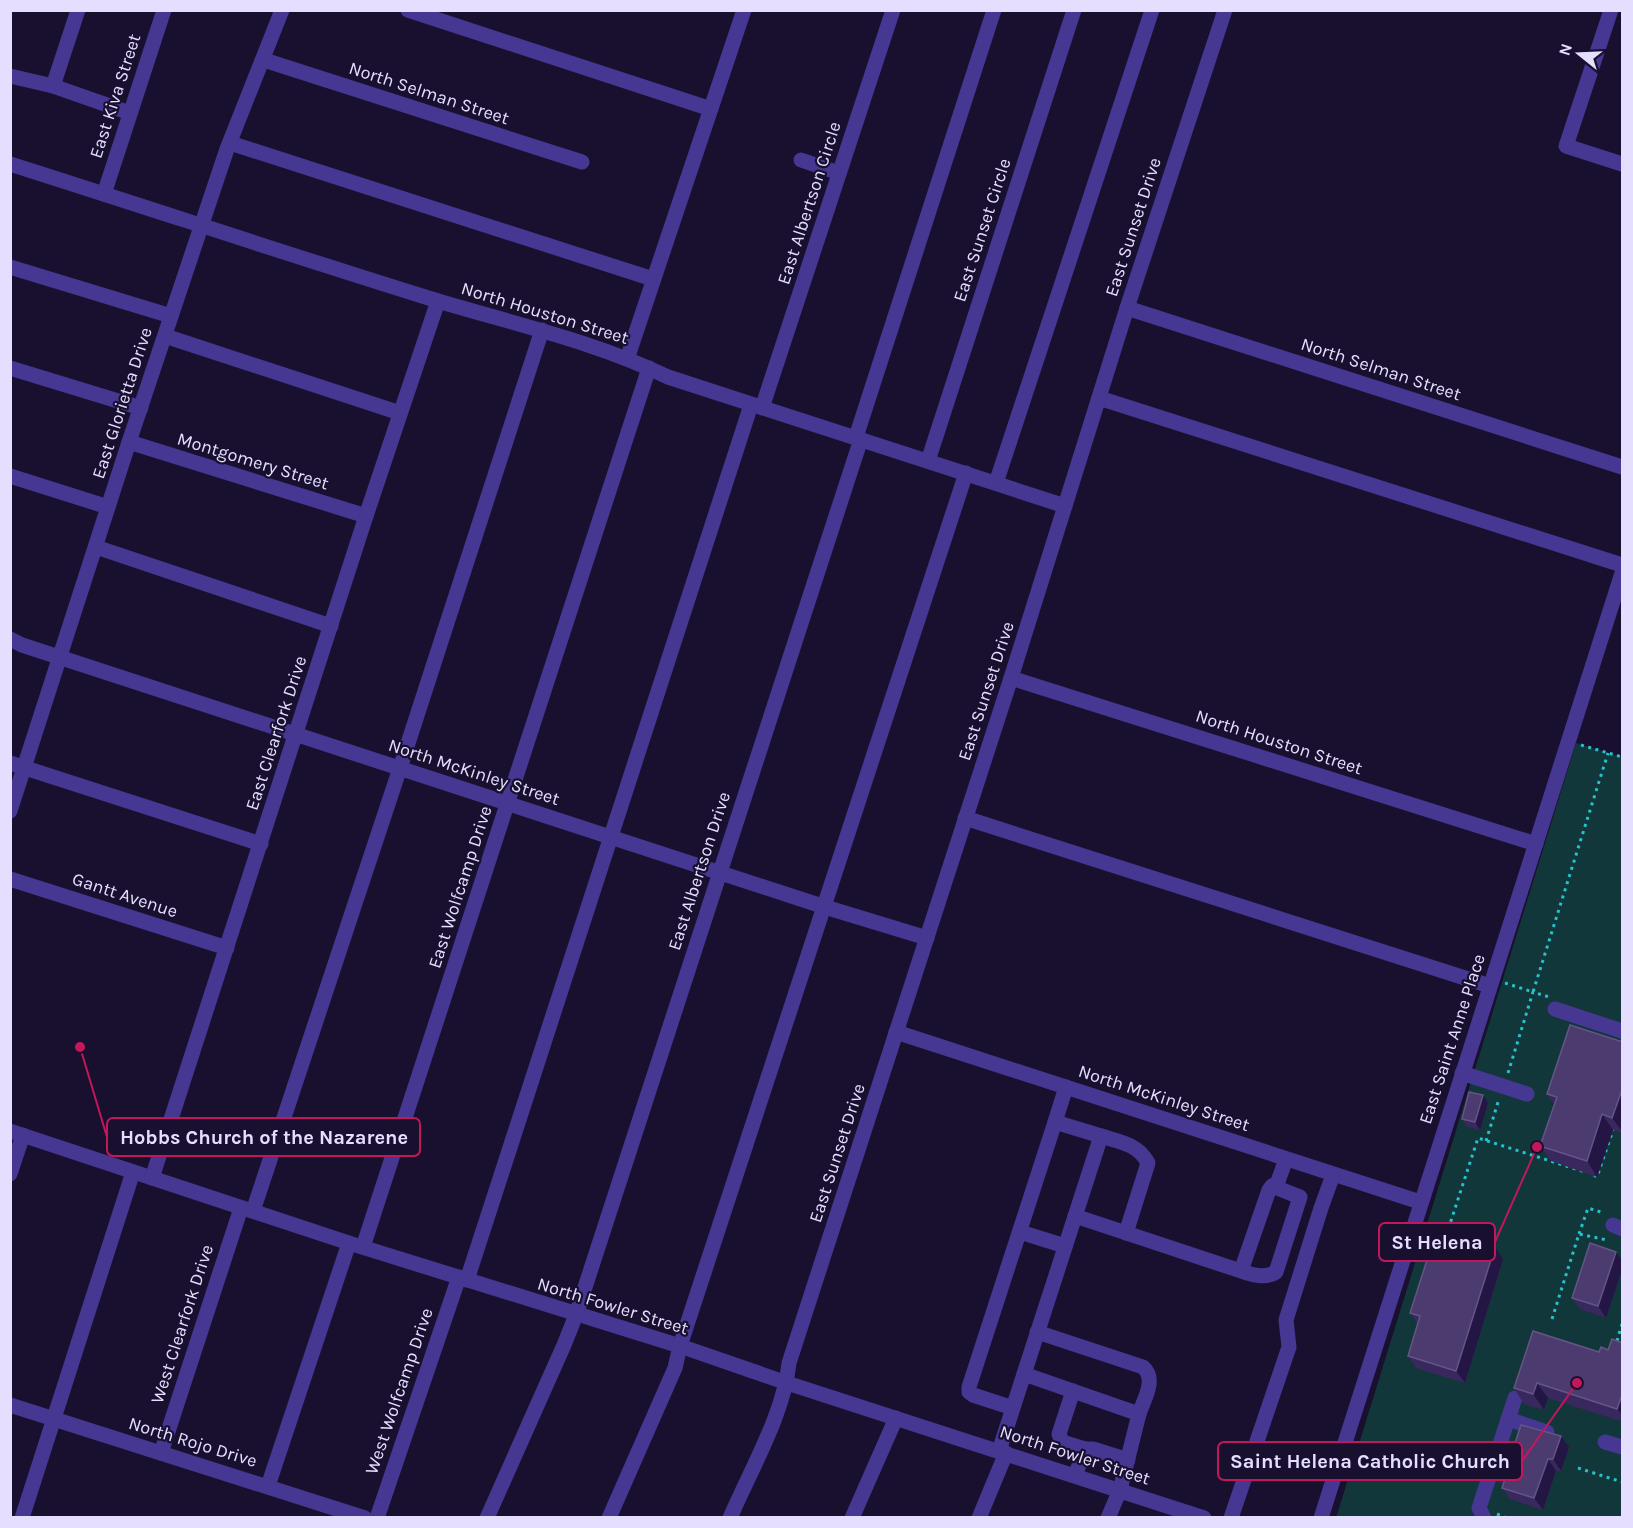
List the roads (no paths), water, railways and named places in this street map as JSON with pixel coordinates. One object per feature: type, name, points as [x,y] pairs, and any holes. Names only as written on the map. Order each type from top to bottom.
[{"type":"street","points":[[53,86],[78,10]]},
{"type":"street","name":"East Kiva Street","points":[[104,194],[164,10]]},
{"type":"street","name":"East Glorietta Drive","points":[[10,811],[18,766],[61,658],[129,442],[201,226],[230,143],[282,10]]},
{"type":"street","points":[[408,10],[711,109]]},
{"type":"street","points":[[627,359],[744,10]]},
{"type":"street","name":"East Albertson Circle","points":[[612,837],[757,406],[828,212],[838,173],[893,10]]},
{"type":"street","name":"East Albertson Drive","points":[[487,1518],[576,1315],[859,438],[994,10]]},
{"type":"street","name":"East Sunset Circle","points":[[928,461],[1074,10]]},
{"type":"street","points":[[996,483],[1152,10]]},
{"type":"street","name":"East Sunset Drive","points":[[730,1518],[787,1383],[789,1363],[1011,678],[1127,308],[1225,10]]},
{"type":"street","points":[[1611,10],[1566,146],[1623,164]]},
{"type":"street","name":"North Selman Street","points":[[264,60],[582,162]]},
{"type":"street","points":[[10,75],[53,86],[130,113]]},
{"type":"street","points":[[230,143],[653,279]]},
{"type":"street","points":[[801,160],[838,173]]},
{"type":"street","name":"North Houston Street","points":[[10,164],[438,301],[542,330],[627,359],[668,377],[1065,506]]},
{"type":"street","points":[[10,267],[171,316]]},
{"type":"street","name":"East Clearfork Drive","points":[[152,1178],[438,301]]},
{"type":"street","name":"North Selman Street","points":[[1127,308],[1623,467]]},
{"type":"street","name":"West Clearfork Drive","points":[[161,1453],[400,768],[542,330]]},
{"type":"street","points":[[165,336],[400,413]]},
{"type":"street","points":[[10,368],[141,408]]},
{"type":"street","name":"East Wolfcamp Drive","points":[[268,1486],[356,1245],[507,804],[649,368]]},
{"type":"street","points":[[1099,398],[1623,565]]},
{"type":"street","name":"Montgomery Street","points":[[129,442],[366,516]]},
{"type":"street","points":[[609,1518],[675,1368],[680,1346],[966,473]]},
{"type":"street","points":[[10,476],[108,507]]},
{"type":"street","points":[[96,547],[331,626]]},
{"type":"street","name":"East Saint Anne Place","points":[[1321,1518],[1462,1073],[1496,984],[1536,844],[1623,573]]},
{"type":"street","name":"North McKinley Street","points":[[10,639],[61,658],[507,804],[927,938]]},
{"type":"street","name":"North Houston Street","points":[[1011,678],[1536,844]]},
{"type":"street","points":[[18,766],[261,843]]},
{"type":"street","points":[[965,818],[1496,984]]},
{"type":"street","name":"West Wolfcamp Drive","points":[[377,1518],[463,1279],[612,837]]},
{"type":"street","name":"Gantt Avenue","points":[[10,879],[227,948]]},
{"type":"street","points":[[1555,1004],[1623,1031]]},
{"type":"street","name":"North McKinley Street","points":[[896,1032],[1420,1202]]},
{"type":"street","points":[[1462,1073],[1527,1094]]},
{"type":"street","points":[[1013,1408],[969,1392],[1066,1087]]},
{"type":"street","points":[[1055,1122],[1135,1147],[1143,1154],[1148,1163],[1126,1233]]},
{"type":"street","points":[[10,1174],[17,1133]]},
{"type":"street","name":"North Fowler Street","points":[[17,1133],[356,1245],[680,1346],[1204,1518]]},
{"type":"street","points":[[979,1518],[1002,1452],[1013,1408],[1101,1136]]},
{"type":"street","points":[[1276,1187],[1286,1159]]},
{"type":"street","points":[[22,1518],[133,1172]]},
{"type":"street","points":[[1231,1518],[1289,1347],[1286,1320],[1333,1175]]},
{"type":"street","points":[[1075,1216],[1241,1271],[1267,1276],[1276,1272],[1300,1197],[1272,1186],[1241,1271]]},
{"type":"street","points":[[1020,1232],[1065,1246]]},
{"type":"street","points":[[1037,1332],[1143,1367],[1149,1372],[1150,1380],[1120,1490],[1108,1518]]},
{"type":"street","points":[[1024,1374],[1139,1414]]},
{"type":"street","points":[[1073,1391],[1059,1438],[1062,1442],[1128,1460]]},
{"type":"street","points":[[1484,1518],[1479,1508],[1515,1398]]},
{"type":"street","name":"North Rojo Drive","points":[[10,1405],[365,1518]]},
{"type":"street","points":[[852,1518],[896,1418]]},
{"type":"street","points":[[1508,1419],[1547,1432]]},
{"type":"street","points":[[1605,1442],[1623,1447]]},
{"type":"street","points":[[1075,1476],[1085,1449]]},
{"type":"place","name":"Hobbs Church of the Nazarene","points":[[80,1047]]},
{"type":"place","name":"St Helena","points":[[1537,1147]]},
{"type":"place","name":"Saint Helena Catholic Church","points":[[1577,1383]]}]
